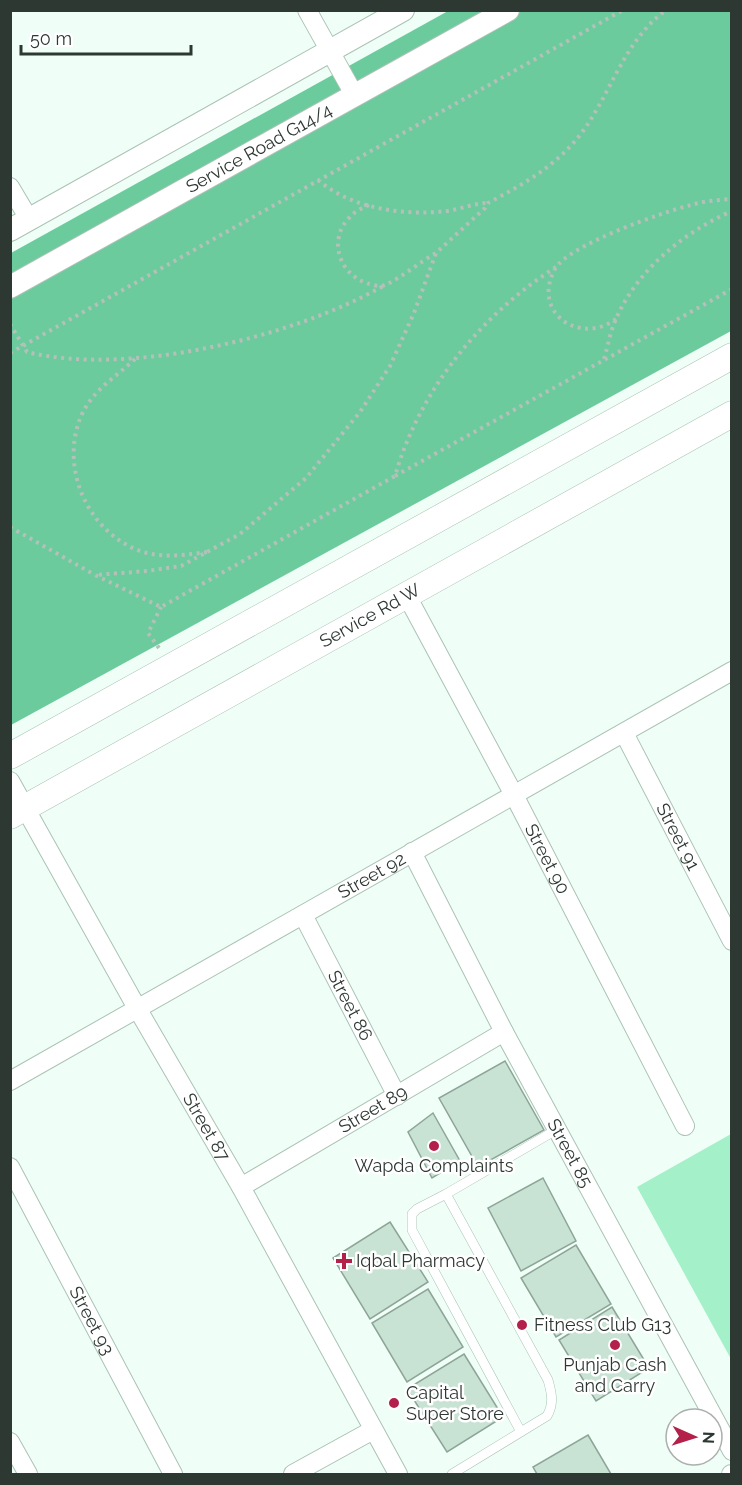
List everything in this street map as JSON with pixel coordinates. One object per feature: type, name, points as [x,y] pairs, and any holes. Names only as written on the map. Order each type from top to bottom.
[{"type":"main road","points":[[10,756],[732,356]]},
{"type":"main road","name":"Service Rd W","points":[[18,812],[732,414]]},
{"type":"street","points":[[307,10],[355,96]]},
{"type":"street","points":[[10,187],[20,225],[403,10]]},
{"type":"street","name":"Service Road G14/4","points":[[10,287],[508,10]]},
{"type":"street","name":"Street 90","points":[[407,596],[514,795],[685,1126]]},
{"type":"street","name":"Street 92","points":[[10,1081],[730,674]]},
{"type":"street","name":"Street 91","points":[[624,733],[732,941]]},
{"type":"street","name":"Street 87","points":[[10,781],[18,812],[137,1008],[241,1187],[398,1474]]},
{"type":"street","name":"Street 85","points":[[412,852],[556,1130],[732,1451]]},
{"type":"street","name":"Street 86","points":[[303,915],[397,1096]]},
{"type":"street","name":"Street 89","points":[[241,1187],[504,1032]]},
{"type":"street","name":"Street 93","points":[[10,1167],[173,1474]]},
{"type":"street","points":[[292,1474],[373,1430]]},
{"type":"street","points":[[10,1442],[28,1474]]},
{"type":"lane","points":[[520,1432],[412,1230],[412,1214],[556,1130]]},
{"type":"lane","points":[[446,1194],[548,1380],[552,1395],[551,1409],[547,1416],[452,1474]]},
{"type":"path","points":[[10,353],[623,10]]},
{"type":"path","points":[[318,180],[338,194],[388,209],[430,212],[488,203],[535,177],[561,155],[582,132],[596,111],[637,39],[666,10]]},
{"type":"path","points":[[395,476],[402,453],[421,411],[440,380],[462,351],[505,305],[570,255],[604,236],[700,203],[732,199]]},
{"type":"path","points":[[10,324],[27,352],[59,358],[135,358],[198,349],[247,338],[349,304],[383,286],[436,253],[488,203]]},
{"type":"path","points":[[369,205],[358,210],[345,222],[340,231],[338,248],[344,266],[356,279],[383,286]]},
{"type":"path","points":[[556,267],[549,292],[550,304],[558,316],[577,328],[592,329],[606,326],[616,318],[649,270],[663,255],[699,228],[732,212]]},
{"type":"path","points":[[95,575],[181,566],[240,534],[306,478],[360,412],[390,366],[406,332],[436,253]]},
{"type":"path","points":[[173,666],[148,633],[162,607],[732,289]]},
{"type":"path","points":[[604,360],[616,318]]},
{"type":"path","points":[[135,358],[100,388],[82,415],[75,439],[74,457],[75,472],[84,499],[103,527],[116,539],[143,552],[177,556],[209,552]]},
{"type":"path","points":[[10,527],[95,575],[162,607]]},
{"type":"green space","points":[[448,11],[731,11],[731,331],[11,725],[11,253]]},
{"type":"green space","points":[[731,1134],[731,1359],[637,1187]]},
{"type":"building","points":[[505,1061],[544,1130],[478,1167],[439,1098]]},
{"type":"building","name":"Wapda Complaints","points":[[433,1113],[460,1161],[432,1178],[408,1132]]},
{"type":"building","points":[[543,1178],[576,1241],[521,1271],[488,1208]]},
{"type":"building","points":[[390,1222],[428,1282],[370,1319],[333,1258]]},
{"type":"building","points":[[576,1245],[611,1304],[556,1337],[521,1278]]},
{"type":"building","points":[[428,1289],[463,1347],[407,1382],[372,1323]]},
{"type":"building","points":[[612,1307],[649,1368],[596,1401],[559,1340]]},
{"type":"building","points":[[464,1354],[503,1417],[447,1452],[407,1389]]},
{"type":"building","points":[[588,1435],[611,1474],[537,1474],[533,1467]]},
{"type":"place","name":"Wapda Complaints","points":[[434,1146]]},
{"type":"place","name":"Iqbal Pharmacy","points":[[344,1261]]},
{"type":"place","name":"Fitness Club G13","points":[[522,1325]]},
{"type":"place","name":"Punjab Cash and Carry","points":[[615,1345]]},
{"type":"place","name":"Capital Super Store","points":[[394,1403]]}]
